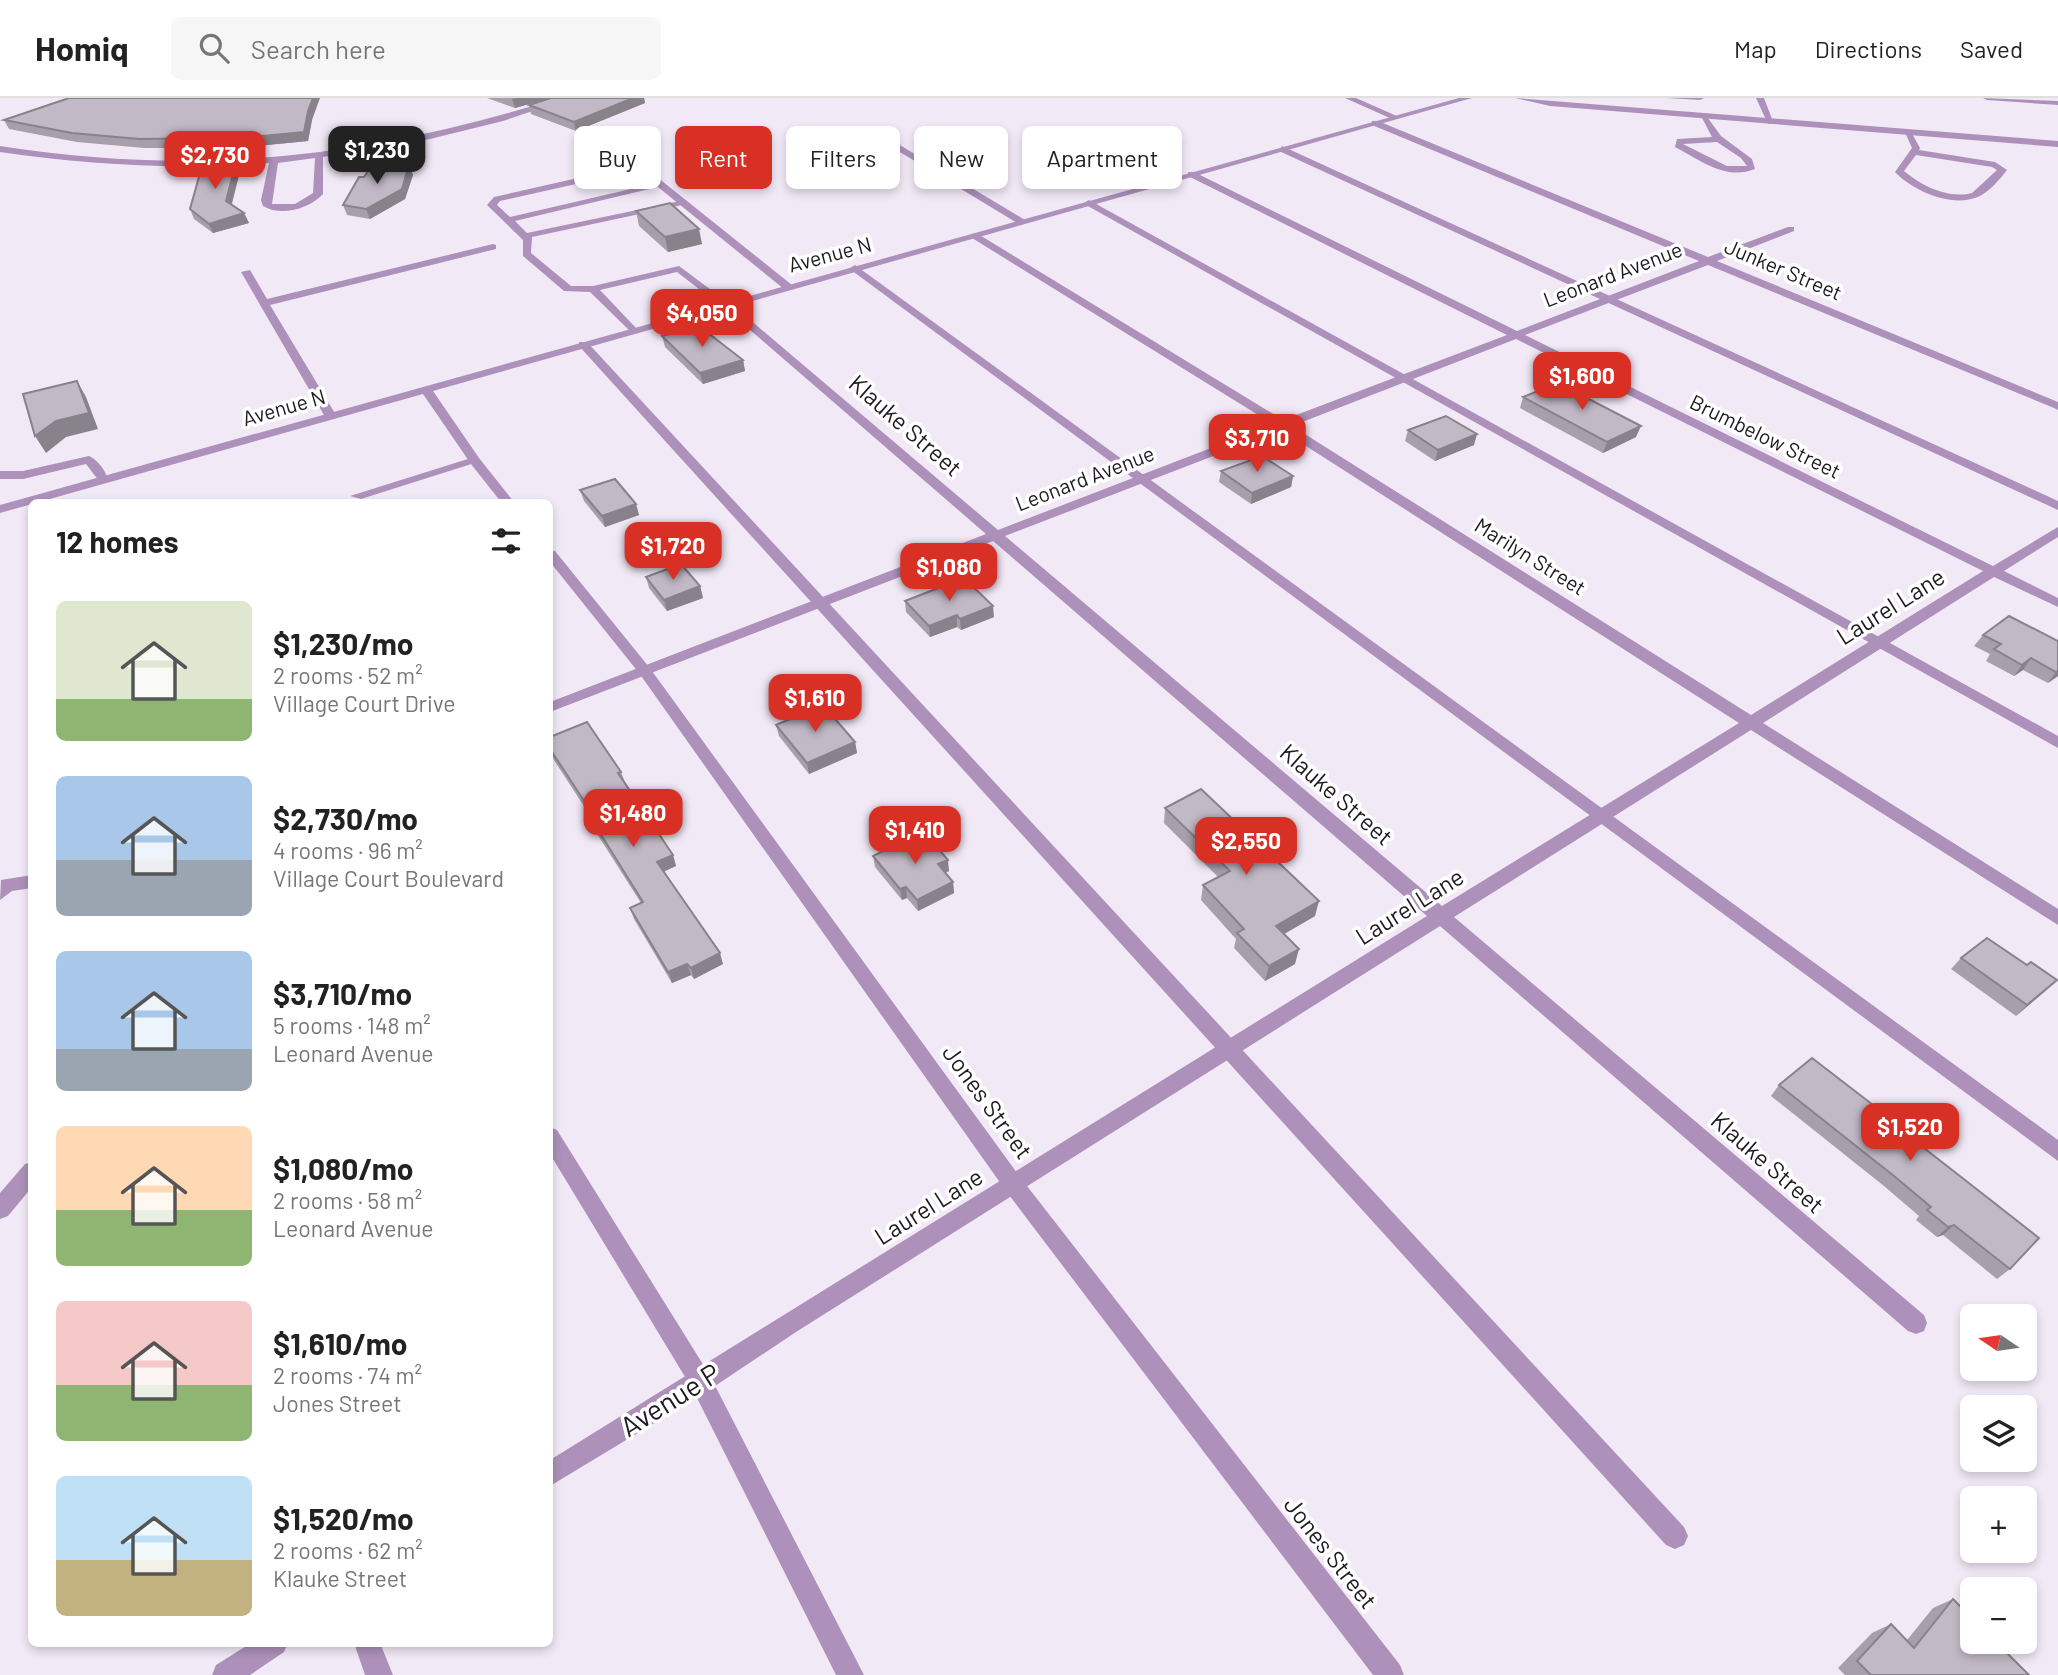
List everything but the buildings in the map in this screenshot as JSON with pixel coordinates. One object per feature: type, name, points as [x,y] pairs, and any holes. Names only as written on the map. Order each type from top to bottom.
[{"type":"street","points":[[0,149],[114,163],[209,163],[319,155],[486,124],[567,98]]},
{"type":"street","points":[[1349,98],[1395,117]]},
{"type":"street","name":"Avenue N","points":[[33,499],[1468,98]]},
{"type":"street","points":[[1519,98],[1550,104],[2058,144]]},
{"type":"street","points":[[1670,98],[1700,98]]},
{"type":"street","points":[[1987,98],[2058,103]]},
{"type":"street","points":[[1762,102],[1771,122]]},
{"type":"street","points":[[1705,116],[1713,134],[1721,139],[1747,157],[1752,167],[1745,172],[1732,172],[1678,145],[1680,141],[1721,139]]},
{"type":"street","name":"Junker Street","points":[[1375,123],[2058,406]]},
{"type":"street","points":[[1907,132],[1916,148],[1899,172],[1909,181],[1962,198],[1976,195],[2003,170],[1995,165],[1914,152]]},
{"type":"street","points":[[900,148],[1022,222]]},
{"type":"street","points":[[1282,149],[2058,506]]},
{"type":"street","points":[[274,159],[266,200],[268,206],[296,207],[311,202],[318,194],[319,155]]},
{"type":"street","name":"Brumbelow Street","points":[[1191,174],[2058,603]]},
{"type":"street","points":[[574,182],[493,201],[492,205],[528,239],[526,254],[568,289],[593,289],[632,330]]},
{"type":"street","points":[[661,185],[788,287]]},
{"type":"street","points":[[507,220],[643,189]]},
{"type":"street","points":[[525,236],[682,202]]},
{"type":"street","points":[[1089,203],[2058,743]]},
{"type":"street","name":"Leonard Avenue","points":[[553,706],[1707,259],[1791,229]]},
{"type":"street","name":"Marilyn Street","points":[[975,236],[1281,424],[2058,918]]},
{"type":"street","points":[[264,303],[493,247]]},
{"type":"street","points":[[855,268],[2058,1152]]},
{"type":"street","name":"Klauke Street","points":[[593,289],[679,269],[725,304],[1916,1323]]},
{"type":"street","points":[[246,272],[330,415]]},
{"type":"street","points":[[583,344],[1675,1536]]},
{"type":"street","points":[[425,388],[475,461],[506,499]]},
{"type":"street","points":[[0,475],[23,475],[89,460],[103,478]]},
{"type":"street","points":[[356,496],[475,461]]},
{"type":"street","name":"Avenue N","points":[[0,509],[28,501]]},
{"type":"street","name":"Laurel Lane","points":[[788,1324],[2058,531]]},
{"type":"street","name":"Jones Street","points":[[553,558],[644,670],[1013,1184],[1391,1675]]},
{"type":"street","points":[[2,887],[28,882]]},
{"type":"street","points":[[553,1141],[701,1382],[850,1675]]},
{"type":"street","points":[[0,1209],[28,1176]]},
{"type":"street","name":"Avenue P","points":[[553,1472],[701,1382],[788,1324]]},
{"type":"street","points":[[226,1675],[269,1647]]},
{"type":"street","points":[[368,1647],[379,1675]]}]
